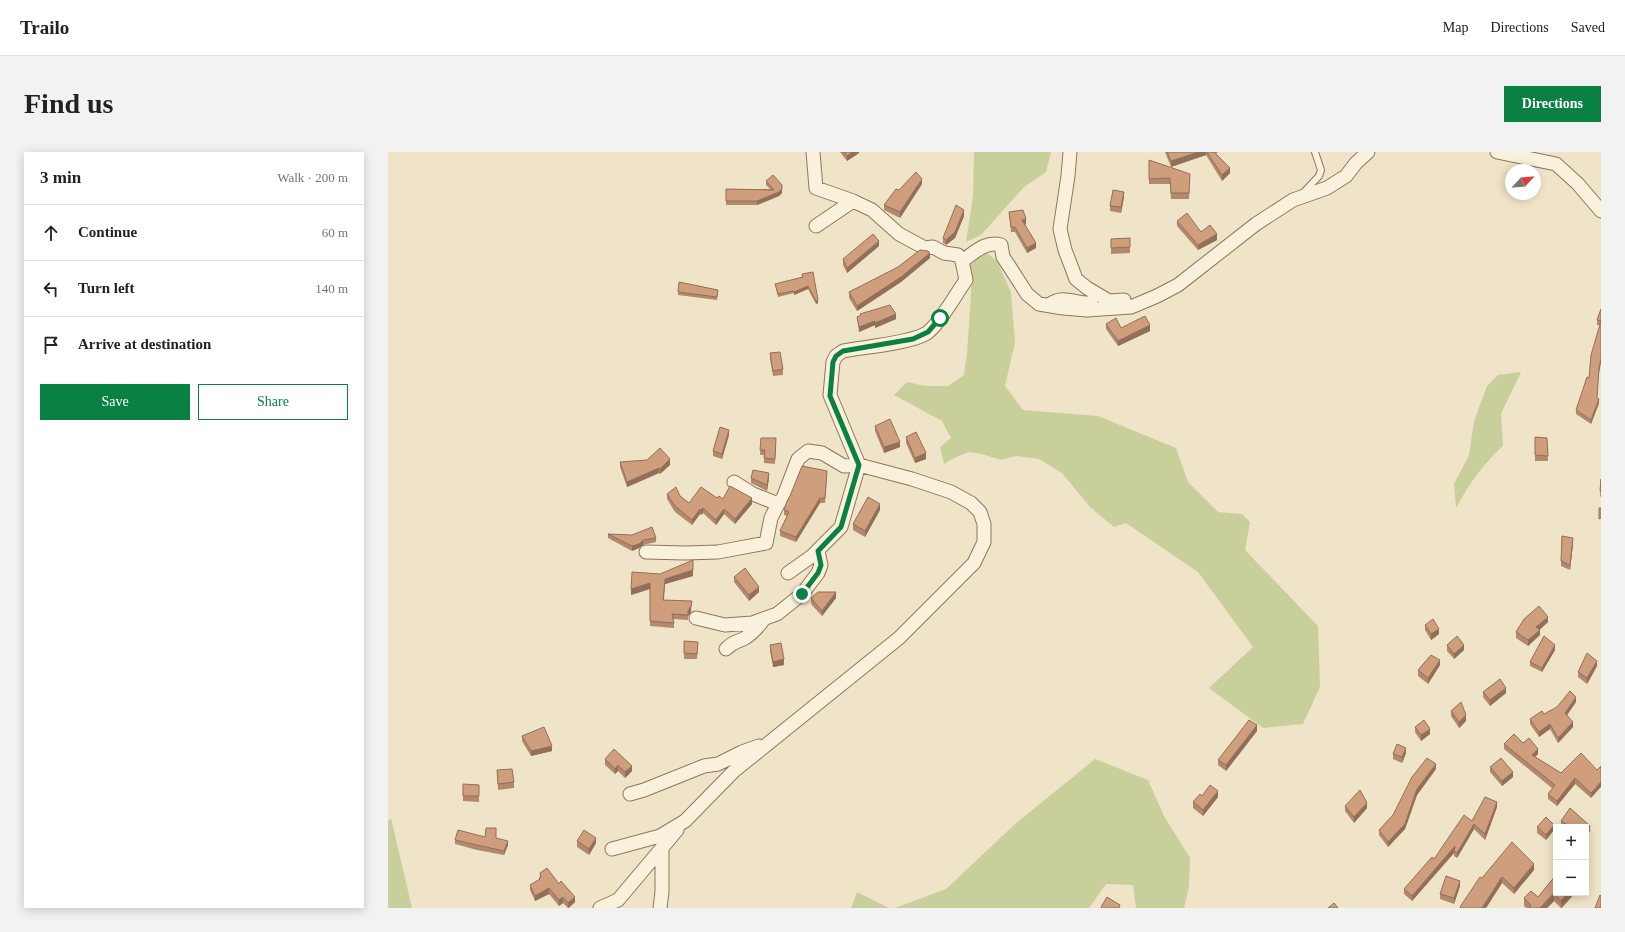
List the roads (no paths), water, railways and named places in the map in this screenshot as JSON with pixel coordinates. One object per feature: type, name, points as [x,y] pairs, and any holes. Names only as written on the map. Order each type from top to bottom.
[{"type":"street","points":[[788,573],[818,551],[841,527],[859,465],[830,396],[833,362],[836,356],[843,351],[913,339],[928,332],[940,318],[966,280],[962,261],[958,255],[944,253],[933,247],[925,248],[899,234],[872,210],[853,201],[816,188],[814,152]]},
{"type":"street","points":[[1070,152],[1060,229],[1065,250],[1076,279],[1087,288],[1109,301]]},
{"type":"street","points":[[962,261],[985,245],[996,243],[1001,245],[1003,257],[1027,294],[1039,304],[1087,310],[1131,307],[1178,285],[1256,224],[1297,198],[1327,188],[1346,176],[1356,163],[1368,152]]},
{"type":"street","points":[[1497,152],[1556,164],[1578,184],[1601,211]]},
{"type":"street","points":[[816,226],[853,201]]},
{"type":"street","points":[[1048,306],[1055,300],[1069,299],[1088,303],[1150,299]]},
{"type":"street","points":[[600,908],[618,900],[685,821],[734,771],[900,638],[974,563],[984,542],[984,524],[980,512],[972,503],[951,492],[859,465],[844,466],[822,453],[808,451],[798,459],[783,498],[778,504],[771,518],[766,542],[718,552],[685,554],[646,552]]},
{"type":"street","points":[[734,482],[754,494],[778,504]]},
{"type":"street","points":[[696,618],[725,625],[752,623],[777,614],[802,594],[818,573],[821,565],[818,551]]},
{"type":"street","points":[[726,649],[733,642],[752,633],[766,618]]},
{"type":"street","points":[[630,794],[644,790],[704,766],[718,764],[742,752],[768,743]]},
{"type":"street","points":[[612,849],[660,836],[685,821]]},
{"type":"street","points":[[660,908],[662,892],[662,848]]},
{"type":"lane","points":[[1297,198],[1319,176],[1321,170],[1315,152]]}]
